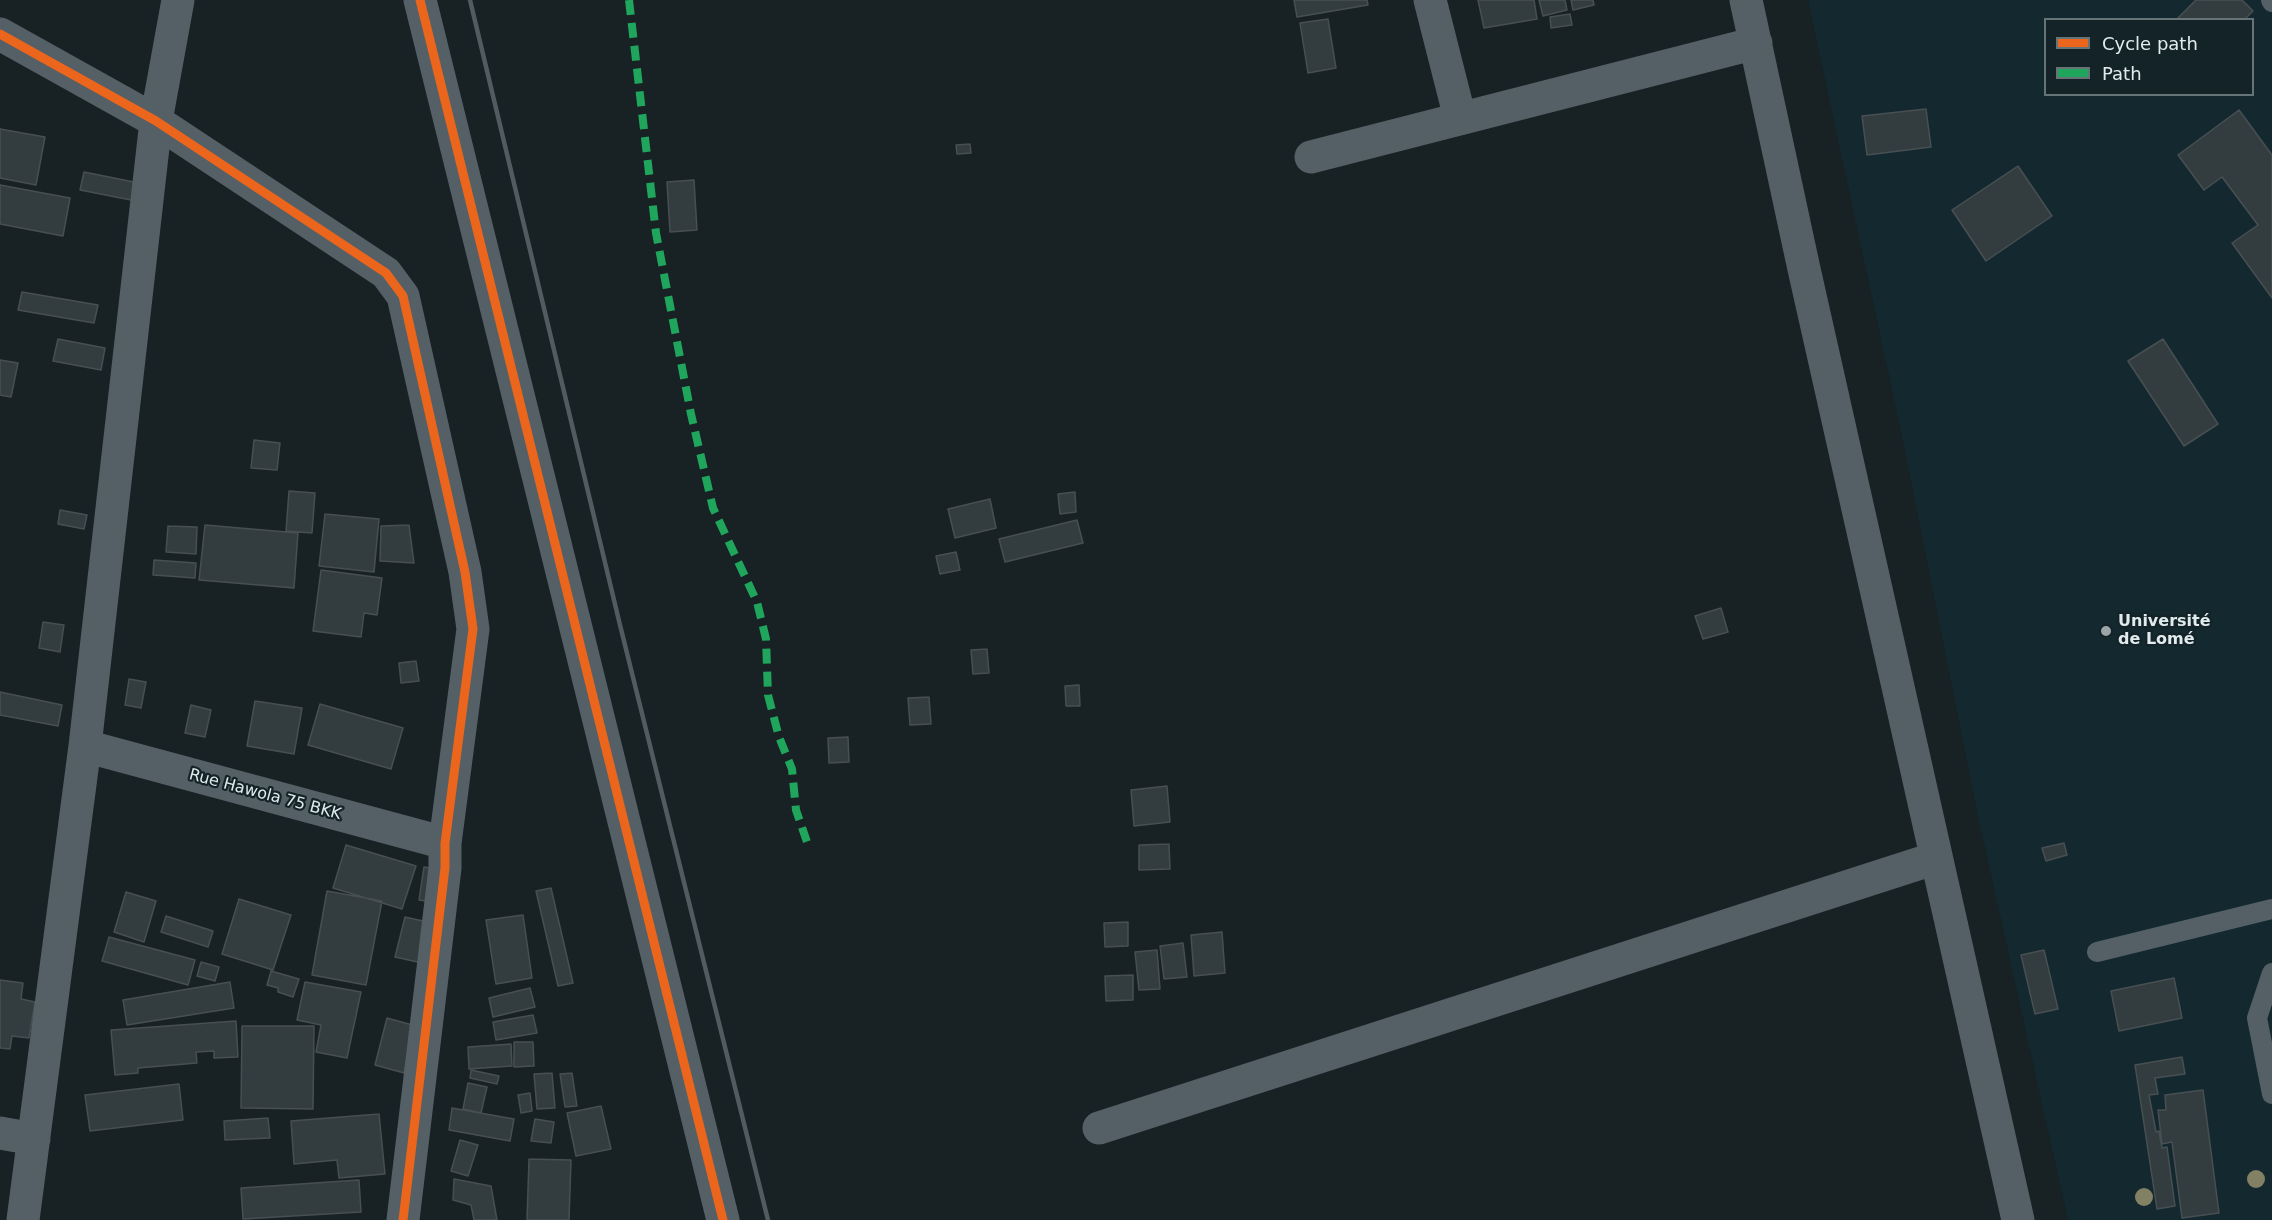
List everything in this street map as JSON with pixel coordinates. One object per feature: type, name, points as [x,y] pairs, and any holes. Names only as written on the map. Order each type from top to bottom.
[{"type":"street","points":[[22,1220],[85,746],[156,121],[178,0]]},
{"type":"street","points":[[420,0],[723,1220]]},
{"type":"street","points":[[1430,0],[1460,117]]},
{"type":"street","points":[[1746,0],[1803,269],[2018,1220]]},
{"type":"street","points":[[0,34],[156,121],[386,273],[403,296],[465,572],[473,629],[445,843],[445,868],[403,1220]]},
{"type":"street","points":[[1311,157],[1756,43]]},
{"type":"street","name":"Rue Hawola 75 BKK","points":[[85,746],[445,843]]},
{"type":"street","points":[[1099,1128],[1936,858]]},
{"type":"street","points":[[0,1134],[34,1138]]},
{"type":"lane","points":[[2097,952],[2272,909]]},
{"type":"lane","points":[[2272,973],[2257,1018],[2272,1094]]},
{"type":"shaded area","name":"Université de Lomé","points":[[1808,0],[2272,0],[2272,1220],[2068,1220],[1977,811],[1905,450]]},
{"type":"building","points":[[1294,0],[1367,0],[1368,5],[1297,17]]},
{"type":"building","points":[[1478,0],[1534,0],[1537,19],[1484,28]]},
{"type":"building","points":[[1539,0],[1565,0],[1567,10],[1543,16]]},
{"type":"building","points":[[1571,0],[1593,0],[1594,5],[1573,10]]},
{"type":"building","points":[[2196,0],[2242,0],[2253,11],[2246,18],[2178,18]]},
{"type":"building","points":[[1570,14],[1572,25],[1551,28],[1550,17]]},
{"type":"building","points":[[1328,19],[1336,68],[1308,73],[1300,23]]},
{"type":"building","points":[[1926,109],[1931,147],[1867,155],[1862,116]]},
{"type":"building","points":[[2239,110],[2272,155],[2272,298],[2232,243],[2258,225],[2222,177],[2204,190],[2178,155]]},
{"type":"building","points":[[0,129],[45,137],[36,185],[0,178]]},
{"type":"building","points":[[970,144],[971,153],[957,154],[956,145]]},
{"type":"building","points":[[2018,166],[2052,216],[1986,261],[1952,210]]},
{"type":"building","points":[[84,172],[139,183],[136,201],[80,190]]},
{"type":"building","points":[[694,180],[697,230],[670,232],[667,182]]},
{"type":"building","points":[[0,185],[70,198],[63,236],[0,224]]},
{"type":"building","points":[[22,292],[98,305],[94,323],[18,310]]},
{"type":"building","points":[[58,339],[105,348],[101,370],[53,361]]},
{"type":"building","points":[[2163,339],[2218,424],[2184,446],[2128,361]]},
{"type":"building","points":[[0,360],[18,363],[11,397],[0,395]]},
{"type":"building","points":[[254,440],[280,443],[277,470],[251,468]]},
{"type":"building","points":[[289,491],[315,493],[312,533],[286,531]]},
{"type":"building","points":[[1075,492],[1076,512],[1060,514],[1058,494]]},
{"type":"building","points":[[990,499],[996,528],[955,538],[948,509]]},
{"type":"building","points":[[60,510],[87,515],[84,529],[58,524]]},
{"type":"building","points":[[325,514],[379,519],[374,572],[319,566]]},
{"type":"building","points":[[1077,520],[1083,543],[1005,562],[999,539]]},
{"type":"building","points":[[205,525],[298,533],[294,588],[199,580]]},
{"type":"building","points":[[409,525],[414,563],[380,561],[381,526]]},
{"type":"building","points":[[168,526],[197,527],[196,554],[166,552]]},
{"type":"building","points":[[956,552],[960,570],[940,574],[936,556]]},
{"type":"building","points":[[154,560],[196,563],[195,578],[153,575]]},
{"type":"building","points":[[321,570],[382,578],[377,615],[364,613],[361,637],[313,631]]},
{"type":"building","points":[[1721,608],[1728,632],[1703,639],[1695,616]]},
{"type":"building","points":[[43,622],[64,625],[60,652],[39,648]]},
{"type":"building","points":[[987,649],[989,673],[973,674],[971,650]]},
{"type":"building","points":[[416,661],[419,681],[401,683],[399,663]]},
{"type":"building","points":[[129,679],[146,682],[141,708],[125,705]]},
{"type":"building","points":[[1079,685],[1080,706],[1066,706],[1065,686]]},
{"type":"building","points":[[0,692],[62,705],[58,726],[0,715]]},
{"type":"building","points":[[929,697],[931,724],[910,725],[908,698]]},
{"type":"building","points":[[255,701],[302,708],[294,754],[247,746]]},
{"type":"building","points":[[320,704],[403,728],[391,769],[308,745]]},
{"type":"building","points":[[191,705],[211,710],[205,737],[185,733]]},
{"type":"building","points":[[848,737],[849,762],[829,763],[828,738]]},
{"type":"building","points":[[1167,786],[1170,822],[1134,826],[1131,790]]},
{"type":"building","points":[[2064,843],[2067,855],[2046,861],[2042,848]]},
{"type":"building","points":[[1169,844],[1170,869],[1139,870],[1139,845]]},
{"type":"building","points":[[346,845],[416,866],[402,909],[333,888]]},
{"type":"building","points":[[424,867],[437,869],[432,902],[419,900]]},
{"type":"building","points":[[551,888],[573,983],[558,986],[536,891]]},
{"type":"building","points":[[327,891],[382,901],[366,985],[312,975]]},
{"type":"building","points":[[126,892],[156,901],[144,942],[114,932]]},
{"type":"building","points":[[239,899],[291,915],[273,970],[222,954]]},
{"type":"building","points":[[523,915],[532,978],[496,984],[486,920]]},
{"type":"building","points":[[166,916],[213,931],[208,947],[161,932]]},
{"type":"building","points":[[405,917],[432,923],[422,963],[395,957]]},
{"type":"building","points":[[1128,922],[1128,946],[1105,947],[1104,923]]},
{"type":"building","points":[[1222,932],[1225,973],[1194,976],[1191,935]]},
{"type":"building","points":[[109,937],[195,960],[188,985],[102,961]]},
{"type":"building","points":[[1183,943],[1187,977],[1164,979],[1160,946]]},
{"type":"building","points":[[1157,950],[1160,989],[1139,990],[1135,952]]},
{"type":"building","points":[[2044,950],[2058,1009],[2035,1014],[2021,955]]},
{"type":"building","points":[[201,962],[219,967],[215,981],[197,976]]},
{"type":"building","points":[[271,971],[299,979],[293,997],[278,992],[278,988],[267,985]]},
{"type":"building","points":[[1133,975],[1133,1000],[1106,1001],[1105,976]]},
{"type":"building","points":[[2174,978],[2182,1018],[2119,1031],[2111,991]]},
{"type":"building","points":[[0,980],[23,983],[21,999],[35,1002],[29,1038],[12,1036],[10,1049],[0,1048]]},
{"type":"building","points":[[230,982],[234,1008],[127,1025],[123,1000]]},
{"type":"building","points":[[305,982],[361,992],[347,1058],[316,1052],[321,1025],[297,1020]]},
{"type":"building","points":[[530,988],[535,1007],[493,1017],[489,998]]},
{"type":"building","points":[[533,1015],[537,1033],[496,1040],[493,1022]]},
{"type":"building","points":[[387,1018],[416,1026],[404,1073],[375,1065]]},
{"type":"building","points":[[236,1021],[238,1057],[214,1058],[214,1051],[196,1052],[197,1063],[138,1068],[138,1073],[115,1075],[111,1030]]},
{"type":"building","points":[[242,1026],[314,1026],[313,1109],[241,1108]]},
{"type":"building","points":[[514,1042],[533,1042],[534,1066],[514,1067]]},
{"type":"building","points":[[511,1044],[512,1066],[469,1069],[468,1047]]},
{"type":"building","points":[[2182,1057],[2185,1074],[2155,1078],[2158,1094],[2149,1095],[2156,1132],[2159,1131],[2162,1148],[2167,1147],[2175,1206],[2157,1209],[2135,1065]]},
{"type":"building","points":[[471,1070],[499,1076],[497,1084],[470,1078]]},
{"type":"building","points":[[552,1073],[555,1108],[537,1109],[534,1074]]},
{"type":"building","points":[[572,1073],[577,1106],[565,1107],[560,1074]]},
{"type":"building","points":[[468,1083],[487,1087],[481,1113],[463,1109]]},
{"type":"building","points":[[179,1084],[183,1120],[90,1131],[85,1095]]},
{"type":"building","points":[[2203,1090],[2219,1213],[2182,1218],[2172,1142],[2162,1144],[2158,1110],[2166,1110],[2165,1095]]},
{"type":"building","points":[[530,1093],[532,1111],[521,1113],[518,1095]]},
{"type":"building","points":[[601,1106],[611,1149],[576,1156],[567,1113]]},
{"type":"building","points":[[452,1108],[514,1119],[510,1141],[449,1130]]},
{"type":"building","points":[[379,1114],[385,1174],[339,1178],[337,1160],[294,1164],[291,1121]]},
{"type":"building","points":[[268,1118],[270,1138],[225,1140],[224,1121]]},
{"type":"building","points":[[535,1119],[554,1122],[551,1143],[531,1141]]},
{"type":"building","points":[[460,1140],[478,1145],[468,1176],[451,1171]]},
{"type":"building","points":[[529,1159],[571,1160],[569,1220],[527,1220]]},
{"type":"building","points":[[454,1179],[491,1186],[497,1220],[474,1220],[471,1205],[453,1200]]},
{"type":"building","points":[[359,1180],[361,1212],[243,1219],[241,1188]]},
{"type":"railway","points":[[470,0],[620,625],[768,1220]]},
{"type":"marked path","points":[[629,0],[656,233],[691,414],[713,508],[757,602],[766,639],[768,695],[779,737],[792,769],[796,810],[807,842]]},
{"type":"cycle path","points":[[420,0],[723,1220]]},
{"type":"cycle path","points":[[0,34],[156,121],[386,273],[403,296],[465,572],[473,629],[445,843],[445,868],[403,1220]]},
{"type":"place","name":"Université de Lomé","points":[[2106,631]]}]
